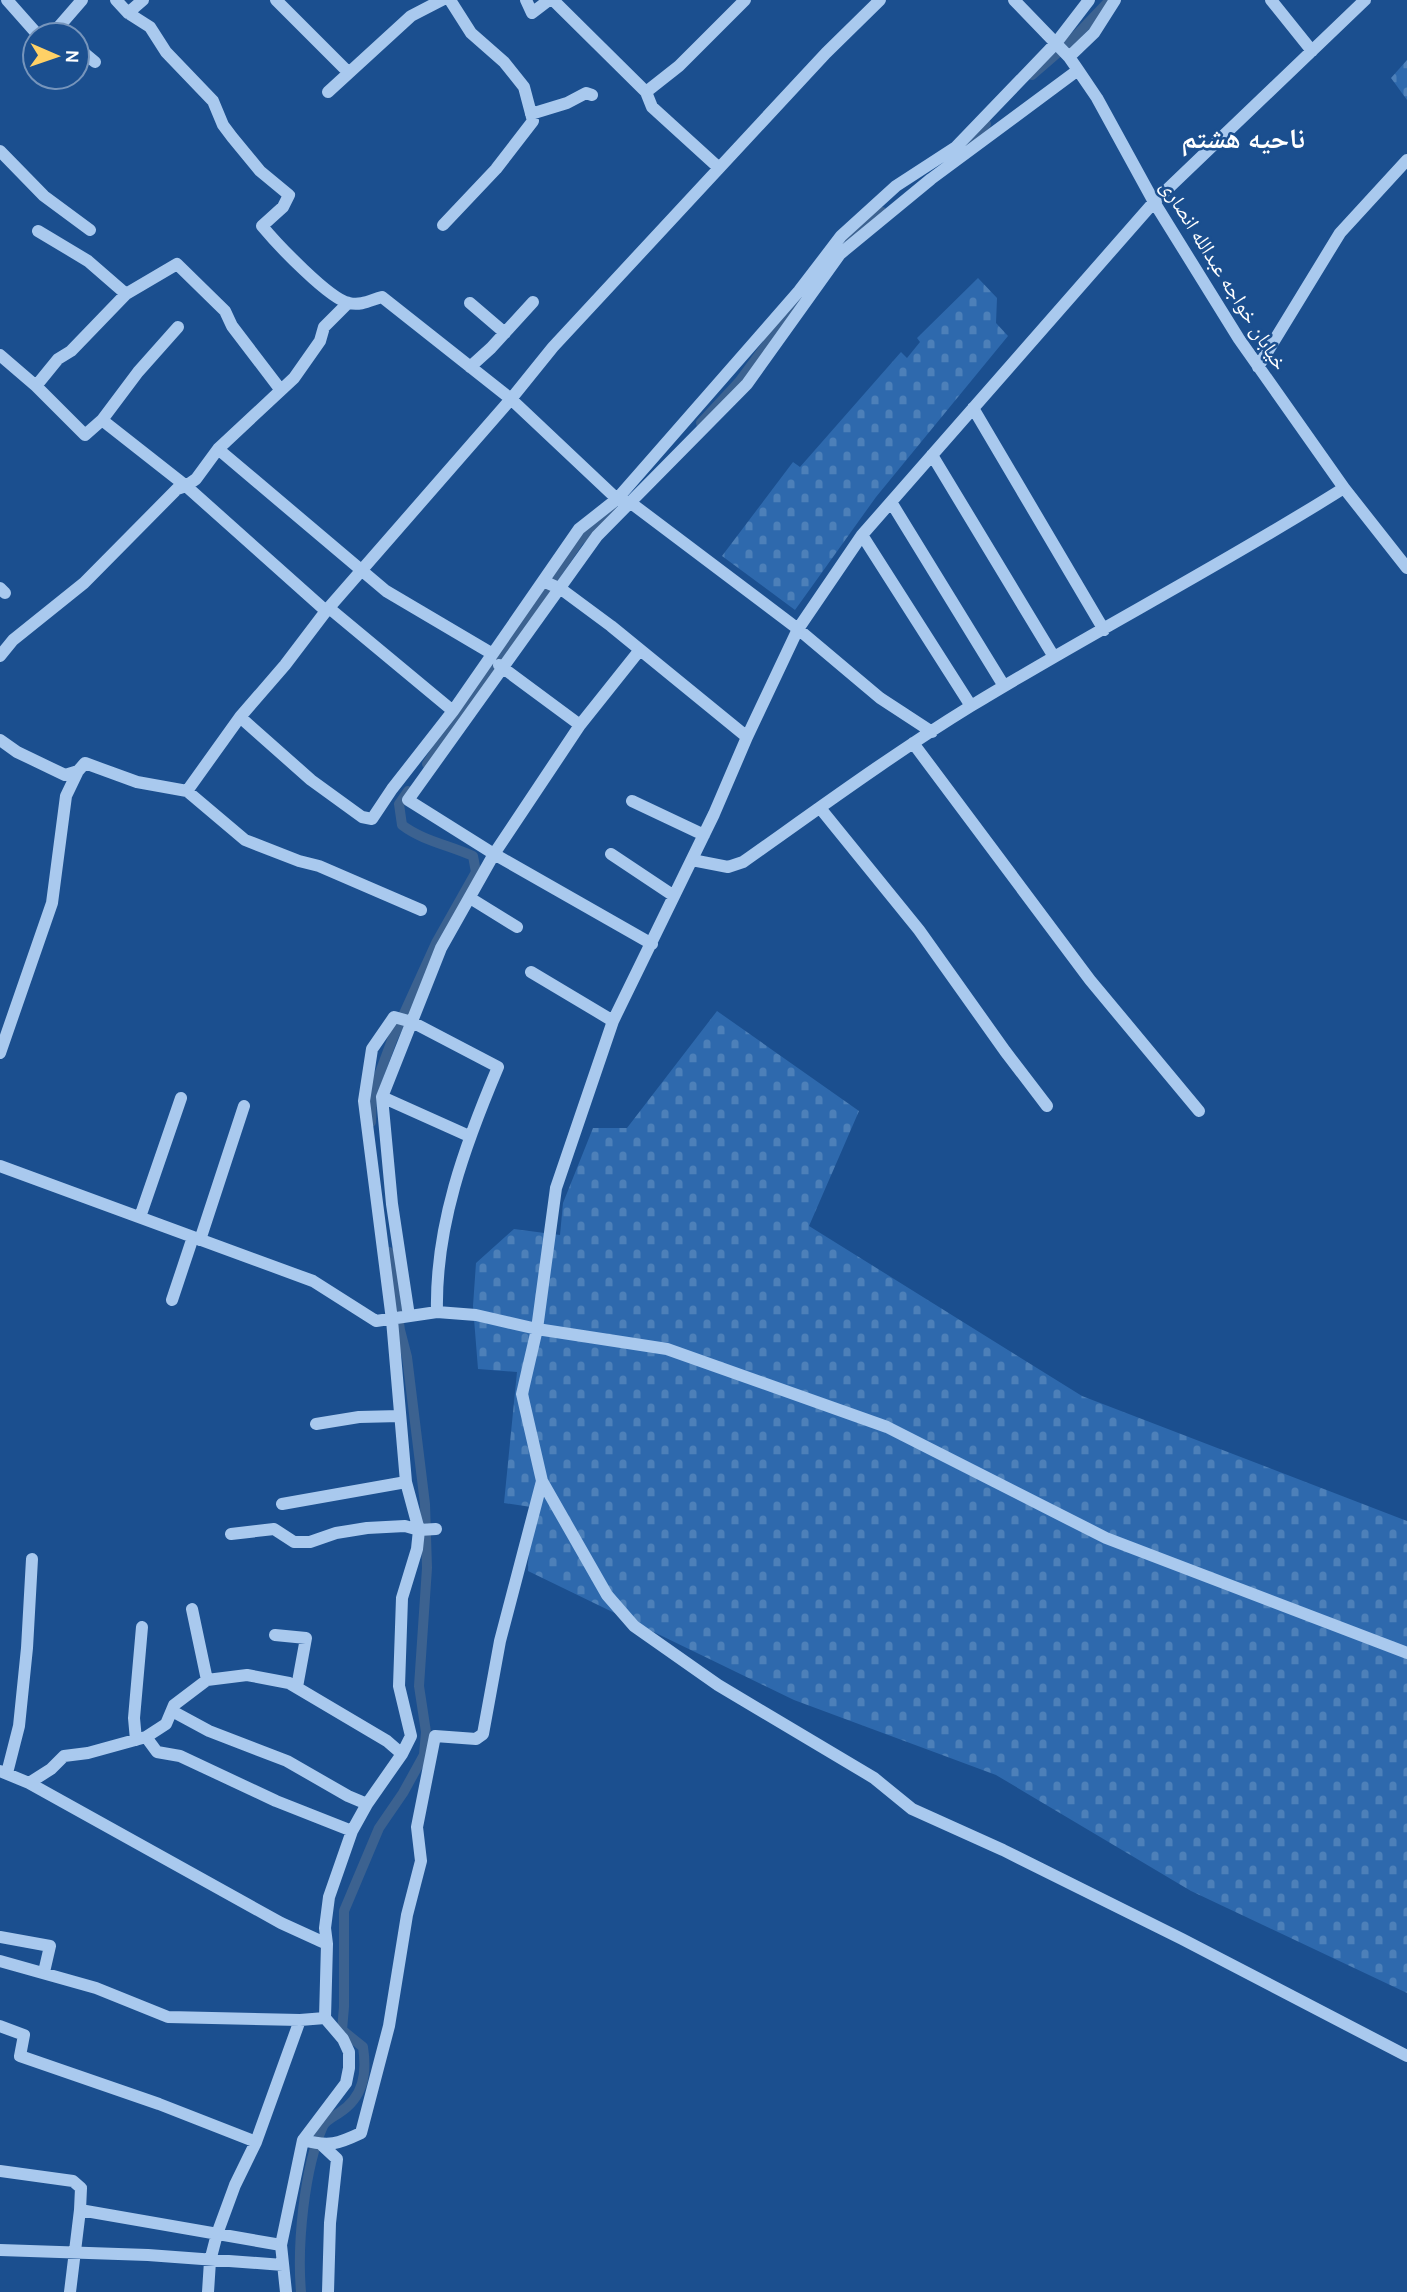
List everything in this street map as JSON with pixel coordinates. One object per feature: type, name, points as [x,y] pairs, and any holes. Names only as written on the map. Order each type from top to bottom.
[{"type":"street","points":[[7,0],[26,21]]},
{"type":"street","points":[[64,21],[82,0]]},
{"type":"street","points":[[116,0],[128,13],[150,27],[166,52],[213,101],[223,125],[232,137],[260,170],[289,195],[283,207],[262,226],[279,246],[334,296],[348,303],[361,304],[382,296],[511,399],[617,499],[631,503],[798,629],[880,698],[932,732]]},
{"type":"street","points":[[128,13],[143,0]]},
{"type":"street","points":[[276,0],[348,72]]},
{"type":"street","points":[[328,92],[411,16],[442,0]]},
{"type":"street","points":[[443,225],[496,169],[533,121],[524,87],[504,62],[471,33],[450,0]]},
{"type":"street","points":[[526,0],[532,13],[551,0],[646,92],[652,107],[719,168]]},
{"type":"street","points":[[646,92],[679,66],[745,0]]},
{"type":"street","points":[[187,791],[240,717],[328,609],[553,347],[826,53],[880,0]]},
{"type":"street","name":"خیابان خواجه عبدالله انصاری","points":[[1014,0],[1069,57],[1078,70],[1097,98],[1154,202],[1258,367],[1344,488],[1407,568]]},
{"type":"street","points":[[240,717],[311,780],[362,817],[372,819],[453,711],[579,529],[617,499],[799,291],[841,236],[896,186],[956,147],[1056,43],[1089,0]]},
{"type":"street","points":[[1069,57],[1094,33],[1115,0]]},
{"type":"street","points":[[1271,0],[1312,51]]},
{"type":"street","points":[[1365,0],[1154,202],[862,535],[798,629],[704,835],[613,1021],[556,1188],[537,1329],[522,1394],[542,1481],[607,1595],[634,1626],[718,1685],[873,1778],[912,1809],[1110,1903],[1407,2056]]},
{"type":"street","points":[[91,59],[94,62]]},
{"type":"street","points":[[408,800],[597,536],[747,384],[840,254],[931,179],[1078,70]]},
{"type":"street","points":[[531,114],[567,103],[586,93],[592,95]]},
{"type":"street","points":[[0,151],[44,196],[90,230]]},
{"type":"street","points":[[1258,367],[1340,233],[1407,160]]},
{"type":"street","points":[[38,231],[88,261],[126,294]]},
{"type":"street","points":[[36,386],[58,359],[71,351],[126,294],[177,264],[225,311],[232,326],[281,389]]},
{"type":"street","points":[[470,367],[533,302]]},
{"type":"street","points":[[0,656],[13,640],[84,583],[177,489],[196,479],[218,449],[293,378],[320,341],[324,327],[348,303]]},
{"type":"street","points":[[470,303],[505,332]]},
{"type":"street","points":[[0,355],[85,435],[102,421],[138,372],[178,327]]},
{"type":"street","points":[[974,408],[1104,630]]},
{"type":"street","points":[[102,421],[186,486],[328,609],[453,711]]},
{"type":"street","points":[[218,449],[386,591],[490,655],[503,668],[580,725]]},
{"type":"street","points":[[932,455],[1054,657]]},
{"type":"street","points":[[692,860],[728,867],[743,862],[912,743],[971,706],[1270,535],[1344,488]]},
{"type":"street","points":[[891,502],[1004,687]]},
{"type":"street","points":[[862,535],[971,706]]},
{"type":"street","points":[[543,581],[561,589],[611,626],[747,737]]},
{"type":"street","points":[[409,1317],[392,1204],[382,1097],[441,948],[494,854],[580,725],[639,651]]},
{"type":"street","points":[[0,740],[17,752],[65,775],[78,771]]},
{"type":"street","points":[[912,743],[1090,980],[1199,1111]]},
{"type":"street","points":[[0,1052],[52,903],[66,796],[85,763],[137,782],[187,791],[245,839],[299,861],[319,866],[421,909]]},
{"type":"street","points":[[392,789],[494,854],[652,944]]},
{"type":"street","points":[[632,802],[704,835]]},
{"type":"street","points":[[820,808],[919,930],[1005,1051],[1048,1106]]},
{"type":"street","points":[[611,854],[674,897]]},
{"type":"street","points":[[470,898],[517,927]]},
{"type":"street","points":[[531,972],[613,1021]]},
{"type":"street","points":[[286,2292],[281,2245],[303,2140],[346,2082],[349,2068],[349,2052],[343,2039],[325,2018],[325,1928],[329,1897],[352,1831],[411,1736],[399,1686],[401,1611],[409,1571],[417,1549],[419,1530],[406,1482],[392,1320],[364,1101],[372,1049],[394,1017],[412,1022],[498,1067],[469,1136],[441,1239],[437,1312]]},
{"type":"street","points":[[382,1097],[469,1136]]},
{"type":"street","points":[[140,1217],[181,1098]]},
{"type":"street","points":[[172,1300],[244,1107]]},
{"type":"street","points":[[0,1166],[313,1281],[376,1321],[437,1312],[476,1315],[537,1329],[667,1349],[887,1427],[1106,1538],[1407,1653]]},
{"type":"street","points":[[316,1424],[359,1417],[400,1416]]},
{"type":"street","points":[[411,1736],[476,1739],[483,1734],[500,1641],[542,1481]]},
{"type":"street","points":[[282,1504],[406,1482]]},
{"type":"street","points":[[231,1534],[274,1529],[294,1542],[310,1542],[336,1533],[367,1528],[405,1526],[419,1530],[436,1529]]},
{"type":"street","points":[[32,1559],[19,1726],[3,1772],[29,1783],[281,1923],[327,1944]]},
{"type":"street","points":[[192,1609],[207,1680]]},
{"type":"street","points":[[142,1627],[134,1718],[141,1738],[157,1752],[180,1756],[276,1801],[352,1831]]},
{"type":"street","points":[[275,1635],[306,1638],[297,1687]]},
{"type":"street","points":[[29,1783],[51,1769],[64,1756],[88,1753],[141,1738],[166,1724],[174,1706],[207,1680],[247,1675],[297,1687],[387,1741],[402,1754]]},
{"type":"street","points":[[172,1711],[209,1731],[287,1761],[367,1804]]},
{"type":"street","points":[[303,2140],[322,2145],[340,2143],[361,2133],[390,2026],[407,1915],[421,1861],[417,1826],[435,1736]]},
{"type":"street","points":[[0,1937],[50,1946],[44,1972]]},
{"type":"street","points":[[0,1961],[96,1988],[168,2017],[300,2020],[325,2018]]},
{"type":"street","points":[[208,2292],[210,2261],[217,2234],[235,2185],[256,2142],[300,2020]]},
{"type":"street","points":[[0,2026],[24,2035],[20,2056],[148,2100],[256,2142]]},
{"type":"street","points":[[322,2145],[337,2159],[330,2223],[328,2292]]},
{"type":"street","points":[[0,2171],[73,2181],[81,2188],[70,2292]]},
{"type":"street","points":[[80,2210],[281,2245]]},
{"type":"street","points":[[0,2250],[189,2257],[210,2261],[283,2265]]},
{"type":"green space","points":[[1407,60],[1407,100],[1391,78]]},
{"type":"green space","points":[[978,278],[997,298],[996,323],[1008,336],[876,497],[795,610],[722,556],[793,462],[800,467],[901,352],[907,358],[920,342],[917,338]]},
{"type":"green space","points":[[717,1011],[859,1111],[809,1226],[1082,1396],[1407,1521],[1407,1993],[1191,1891],[996,1775],[794,1700],[528,1571],[531,1507],[504,1503],[517,1372],[478,1369],[473,1306],[476,1263],[514,1229],[560,1235],[563,1203],[593,1128],[627,1128]]},
{"type":"waterway","points":[[1032,75],[1069,43],[1109,1]]},
{"type":"waterway","points":[[961,153],[986,124]]},
{"type":"waterway","points":[[838,250],[845,241],[882,212]]},
{"type":"waterway","points":[[701,423],[739,382],[801,298]]},
{"type":"waterway","points":[[427,764],[579,541],[615,511]]},
{"type":"waterway","points":[[371,1122],[372,1094],[392,1040],[436,943],[476,872],[473,856],[427,839],[402,825],[399,804],[408,791]]},
{"type":"waterway","points":[[301,2292],[303,2208],[316,2144],[324,2124],[354,2100],[364,2075],[363,2047],[342,2030],[344,1911],[379,1828],[424,1755],[426,1732],[419,1686],[427,1568],[425,1504],[407,1357],[400,1330],[389,1252]]},
{"type":"district","name":"ناحیه هشتم","points":[[1243,138]]}]
